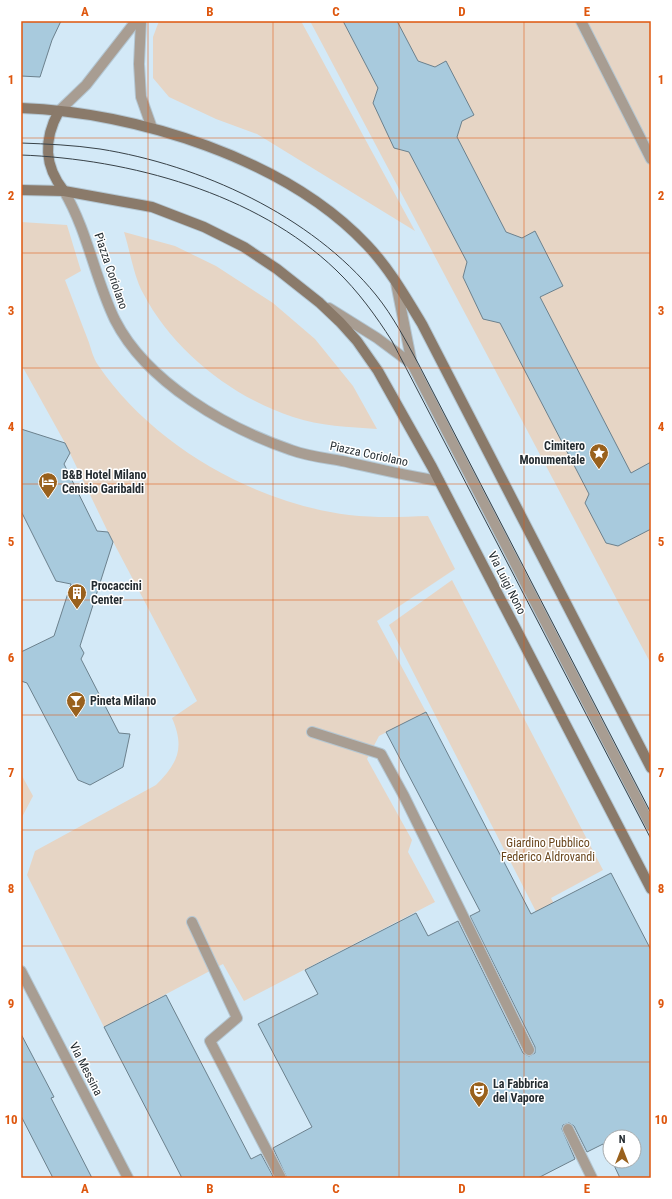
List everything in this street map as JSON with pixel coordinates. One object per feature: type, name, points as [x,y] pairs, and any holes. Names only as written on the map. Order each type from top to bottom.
[{"type":"main road","points":[[21,108],[59,111],[152,128],[202,144],[244,161],[279,179],[334,215],[367,245],[396,281],[422,324],[651,768]]},
{"type":"main road","points":[[59,111],[51,128],[48,150],[51,171],[64,191]]},
{"type":"main road","points":[[21,190],[64,191],[152,207],[204,227],[244,246],[277,269],[320,303]]},
{"type":"main road","name":"Via Luigi Nono","points":[[320,303],[357,341],[392,394],[439,481],[651,889]]},
{"type":"street","points":[[59,111],[86,85],[136,21]]},
{"type":"street","points":[[141,21],[139,64],[141,97],[152,128]]},
{"type":"street","points":[[581,21],[651,159]]},
{"type":"street","name":"Piazza Coriolano","points":[[64,191],[82,226],[103,291],[116,321],[136,352],[164,381],[196,404],[227,421],[292,451],[439,481]]},
{"type":"street","points":[[396,281],[412,364],[651,826]]},
{"type":"street","points":[[320,303],[377,338],[412,364]]},
{"type":"street","points":[[312,732],[381,754],[408,803],[529,1050]]},
{"type":"street","points":[[192,922],[237,1018],[210,1041],[281,1178]]},
{"type":"street","name":"Via Messina","points":[[21,971],[128,1178]]},
{"type":"street","points":[[568,1129],[592,1178]]},
{"type":"green space","points":[[159,21],[301,21],[415,231],[257,134],[216,119],[169,97],[153,78],[153,37]]},
{"type":"green space","name":"Cimitero Monumentale","points":[[310,21],[651,21],[651,664]]},
{"type":"green space","points":[[21,222],[67,225],[81,271],[65,280],[95,359],[120,394],[147,420],[176,444],[208,466],[277,498],[313,508],[349,515],[388,517],[428,516],[455,569],[377,621],[426,712],[379,736],[367,759],[412,840],[408,852],[435,902],[244,1001],[223,964],[104,1027],[27,875],[35,851],[156,785],[164,777],[174,762],[178,747],[178,738],[172,718],[197,701],[108,532],[65,443],[21,364]]},
{"type":"green space","points":[[124,232],[175,246],[216,266],[273,303],[315,339],[353,386],[377,429],[324,424],[293,417],[248,397],[206,369],[171,334],[143,293],[132,264]]},
{"type":"green space","name":"Giardino Pubblico Federico Aldrovandi","points":[[452,580],[603,870],[551,898],[606,1005],[588,1013],[389,625]]},
{"type":"green space","points":[[21,774],[33,796],[21,819]]},
{"type":"building","points":[[21,21],[61,21],[52,40],[40,77],[21,76]]},
{"type":"building","name":"Cimitero Monumentale","points":[[343,21],[397,21],[418,61],[435,67],[446,61],[474,115],[462,121],[457,137],[506,232],[522,238],[535,231],[563,286],[540,297],[631,473],[651,462],[651,529],[618,546],[606,543],[585,503],[589,494],[500,323],[483,319],[463,277],[467,262],[409,152],[394,148],[373,103],[378,88]]},
{"type":"building","name":"Procaccini Center","points":[[21,429],[65,443],[70,453],[64,464],[97,531],[108,532],[113,542],[80,646],[84,653],[81,659],[119,733],[130,734],[123,767],[90,785],[78,780],[27,683],[21,681],[21,652],[54,636],[71,584],[56,581],[21,511]]},
{"type":"building","points":[[426,712],[531,914],[611,873],[651,950],[651,1178],[620,1178],[616,1169],[642,1169],[642,1129],[602,1129],[602,1144],[587,1152],[574,1126],[569,1123],[563,1125],[562,1129],[575,1159],[538,1178],[287,1178],[273,1148],[312,1127],[258,1024],[318,994],[305,970],[416,913],[428,936],[458,921],[523,1053],[529,1056],[535,1053],[535,1047],[470,916],[480,911],[386,732]]},
{"type":"building","points":[[166,995],[251,1159],[261,1154],[274,1178],[182,1178],[104,1027]]},
{"type":"building","points":[[21,1034],[54,1097],[51,1098],[92,1178],[53,1178],[21,1116]]},
{"type":"tram line","points":[[21,143],[100,149],[176,167],[214,181],[251,198],[286,218],[320,241],[350,266],[376,295],[394,320],[419,365],[651,813]]},
{"type":"tram line","points":[[21,155],[62,158],[105,164],[147,173],[189,185],[230,201],[268,220],[304,243],[336,270],[352,286],[380,322],[392,341],[651,839]]},
{"type":"place","name":"Cimitero Monumentale","points":[[599,470]]},
{"type":"place","name":"B&B Hotel Milano Cenisio Garibaldi","points":[[48,499]]},
{"type":"place","name":"Procaccini Center","points":[[77,610]]},
{"type":"place","name":"Pineta Milano","points":[[76,718]]},
{"type":"place","name":"La Fabbrica del Vapore","points":[[479,1108]]}]
